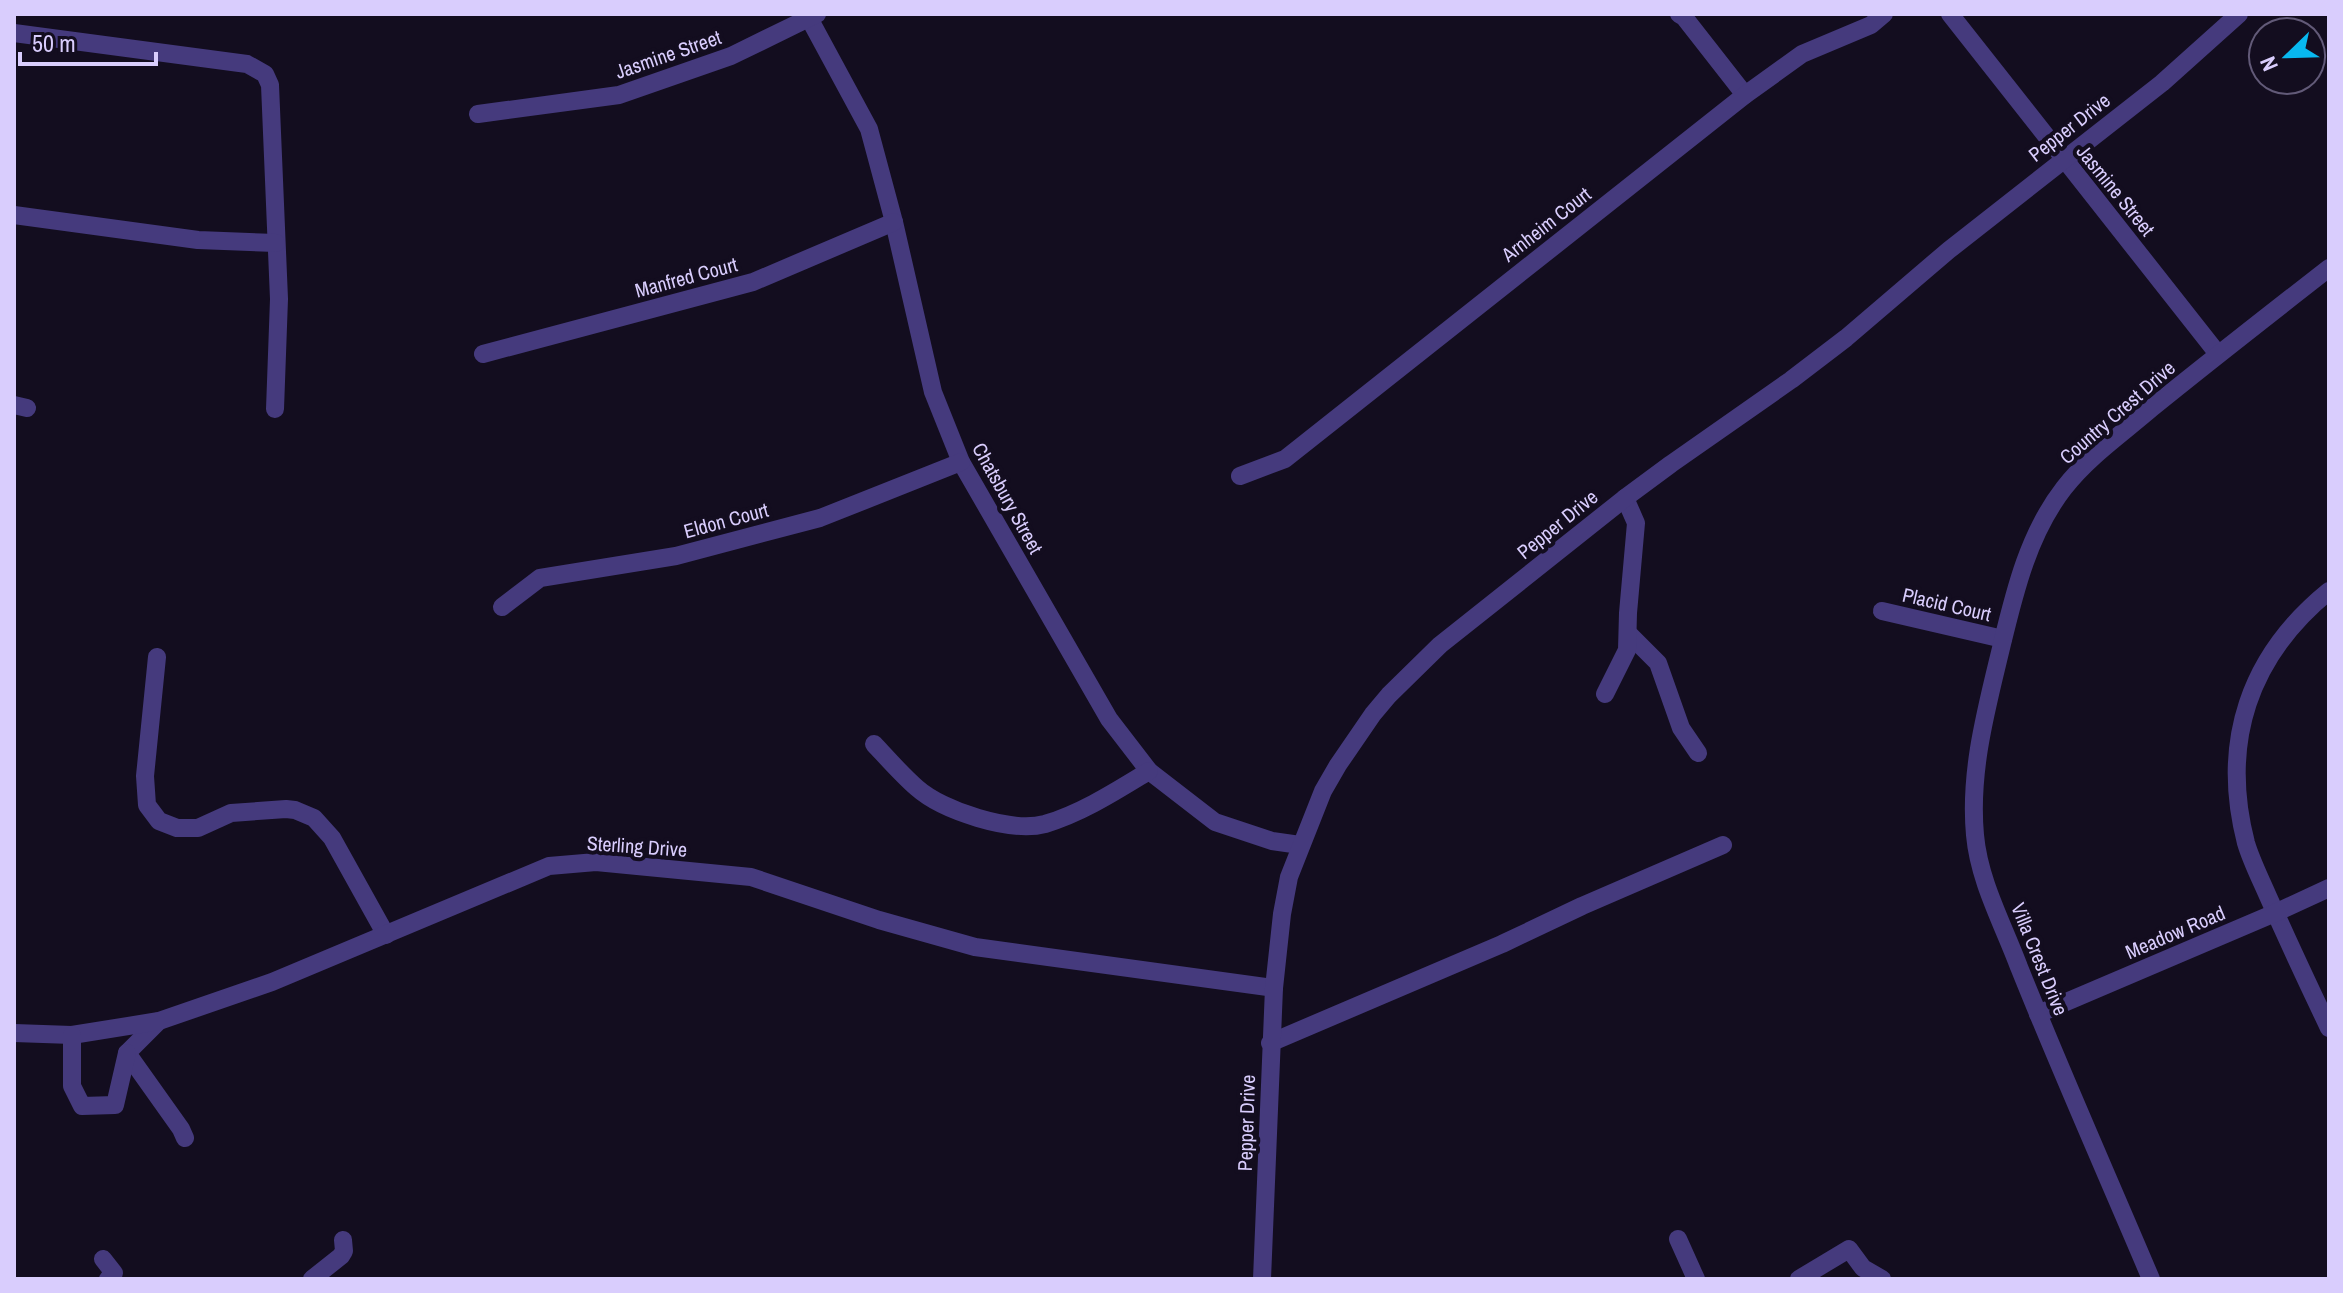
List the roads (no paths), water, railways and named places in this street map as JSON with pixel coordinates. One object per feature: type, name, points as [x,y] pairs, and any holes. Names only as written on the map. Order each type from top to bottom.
[{"type":"street","points":[[1679,14],[1745,95]]},
{"type":"street","name":"Arnheim Court","points":[[1240,476],[1285,459],[1745,95],[1802,54],[1871,25],[1884,14]]},
{"type":"street","name":"Jasmine Street","points":[[1950,14],[2218,354]]},
{"type":"street","name":"Pepper Drive","points":[[1262,1279],[1270,1043],[1282,914],[1289,877],[1314,810],[1358,734],[1389,695],[1440,645],[1625,498],[1791,380],[2063,159],[2162,83],[2239,14]]},
{"type":"street","name":"Jasmine Street","points":[[478,114],[619,95],[731,56],[813,16]]},
{"type":"street","name":"Chatsbury Street","points":[[813,16],[869,129],[933,392],[961,462],[1109,719],[1149,771],[1215,822],[1272,841],[1300,845]]},
{"type":"street","points":[[14,33],[247,64],[265,74],[270,85],[279,299],[275,409]]},
{"type":"street","points":[[14,215],[198,240],[276,243]]},
{"type":"street","name":"Manfred Court","points":[[483,354],[753,282],[894,222]]},
{"type":"street","name":"Country Crest Drive","points":[[2003,639],[2029,548],[2064,487],[2095,455],[2329,268]]},
{"type":"street","name":"Eldon Court","points":[[502,607],[540,578],[676,556],[820,518],[961,462]]},
{"type":"street","points":[[1605,694],[1627,650],[1636,523],[1625,498]]},
{"type":"street","points":[[2329,591],[2292,625],[2270,654],[2253,686],[2243,721],[2238,766],[2247,846],[2329,1028]]},
{"type":"street","name":"Placid Court","points":[[1882,611],[2003,639]]},
{"type":"street","points":[[1628,633],[1658,663],[1681,728],[1698,753]]},
{"type":"street","name":"Villa Crest Drive","points":[[2003,639],[1975,773],[1975,835],[1982,872],[2038,1014],[2151,1279]]},
{"type":"street","points":[[157,657],[145,776],[147,805],[159,821],[177,828],[198,828],[231,813],[286,809],[314,818],[332,838],[386,935]]},
{"type":"street","points":[[874,744],[919,790],[954,811],[1004,824],[1042,825],[1088,807],[1149,771]]},
{"type":"street","points":[[1270,1043],[1723,845]]},
{"type":"street","name":"Sterling Drive","points":[[14,1033],[72,1035],[159,1021],[272,982],[549,866],[596,862],[751,877],[879,920],[975,947],[1274,988]]},
{"type":"street","name":"Meadow Road","points":[[2038,1014],[2329,888]]},
{"type":"street","points":[[72,1035],[72,1086],[82,1106],[115,1105],[127,1053],[159,1021]]},
{"type":"street","points":[[127,1053],[185,1138]]},
{"type":"street","points":[[1678,1239],[1696,1279]]},
{"type":"street","points":[[312,1279],[341,1256],[343,1240]]},
{"type":"street","points":[[1799,1279],[1849,1249],[1863,1268],[1882,1279]]},
{"type":"street","points":[[103,1259],[114,1273],[108,1279]]}]
